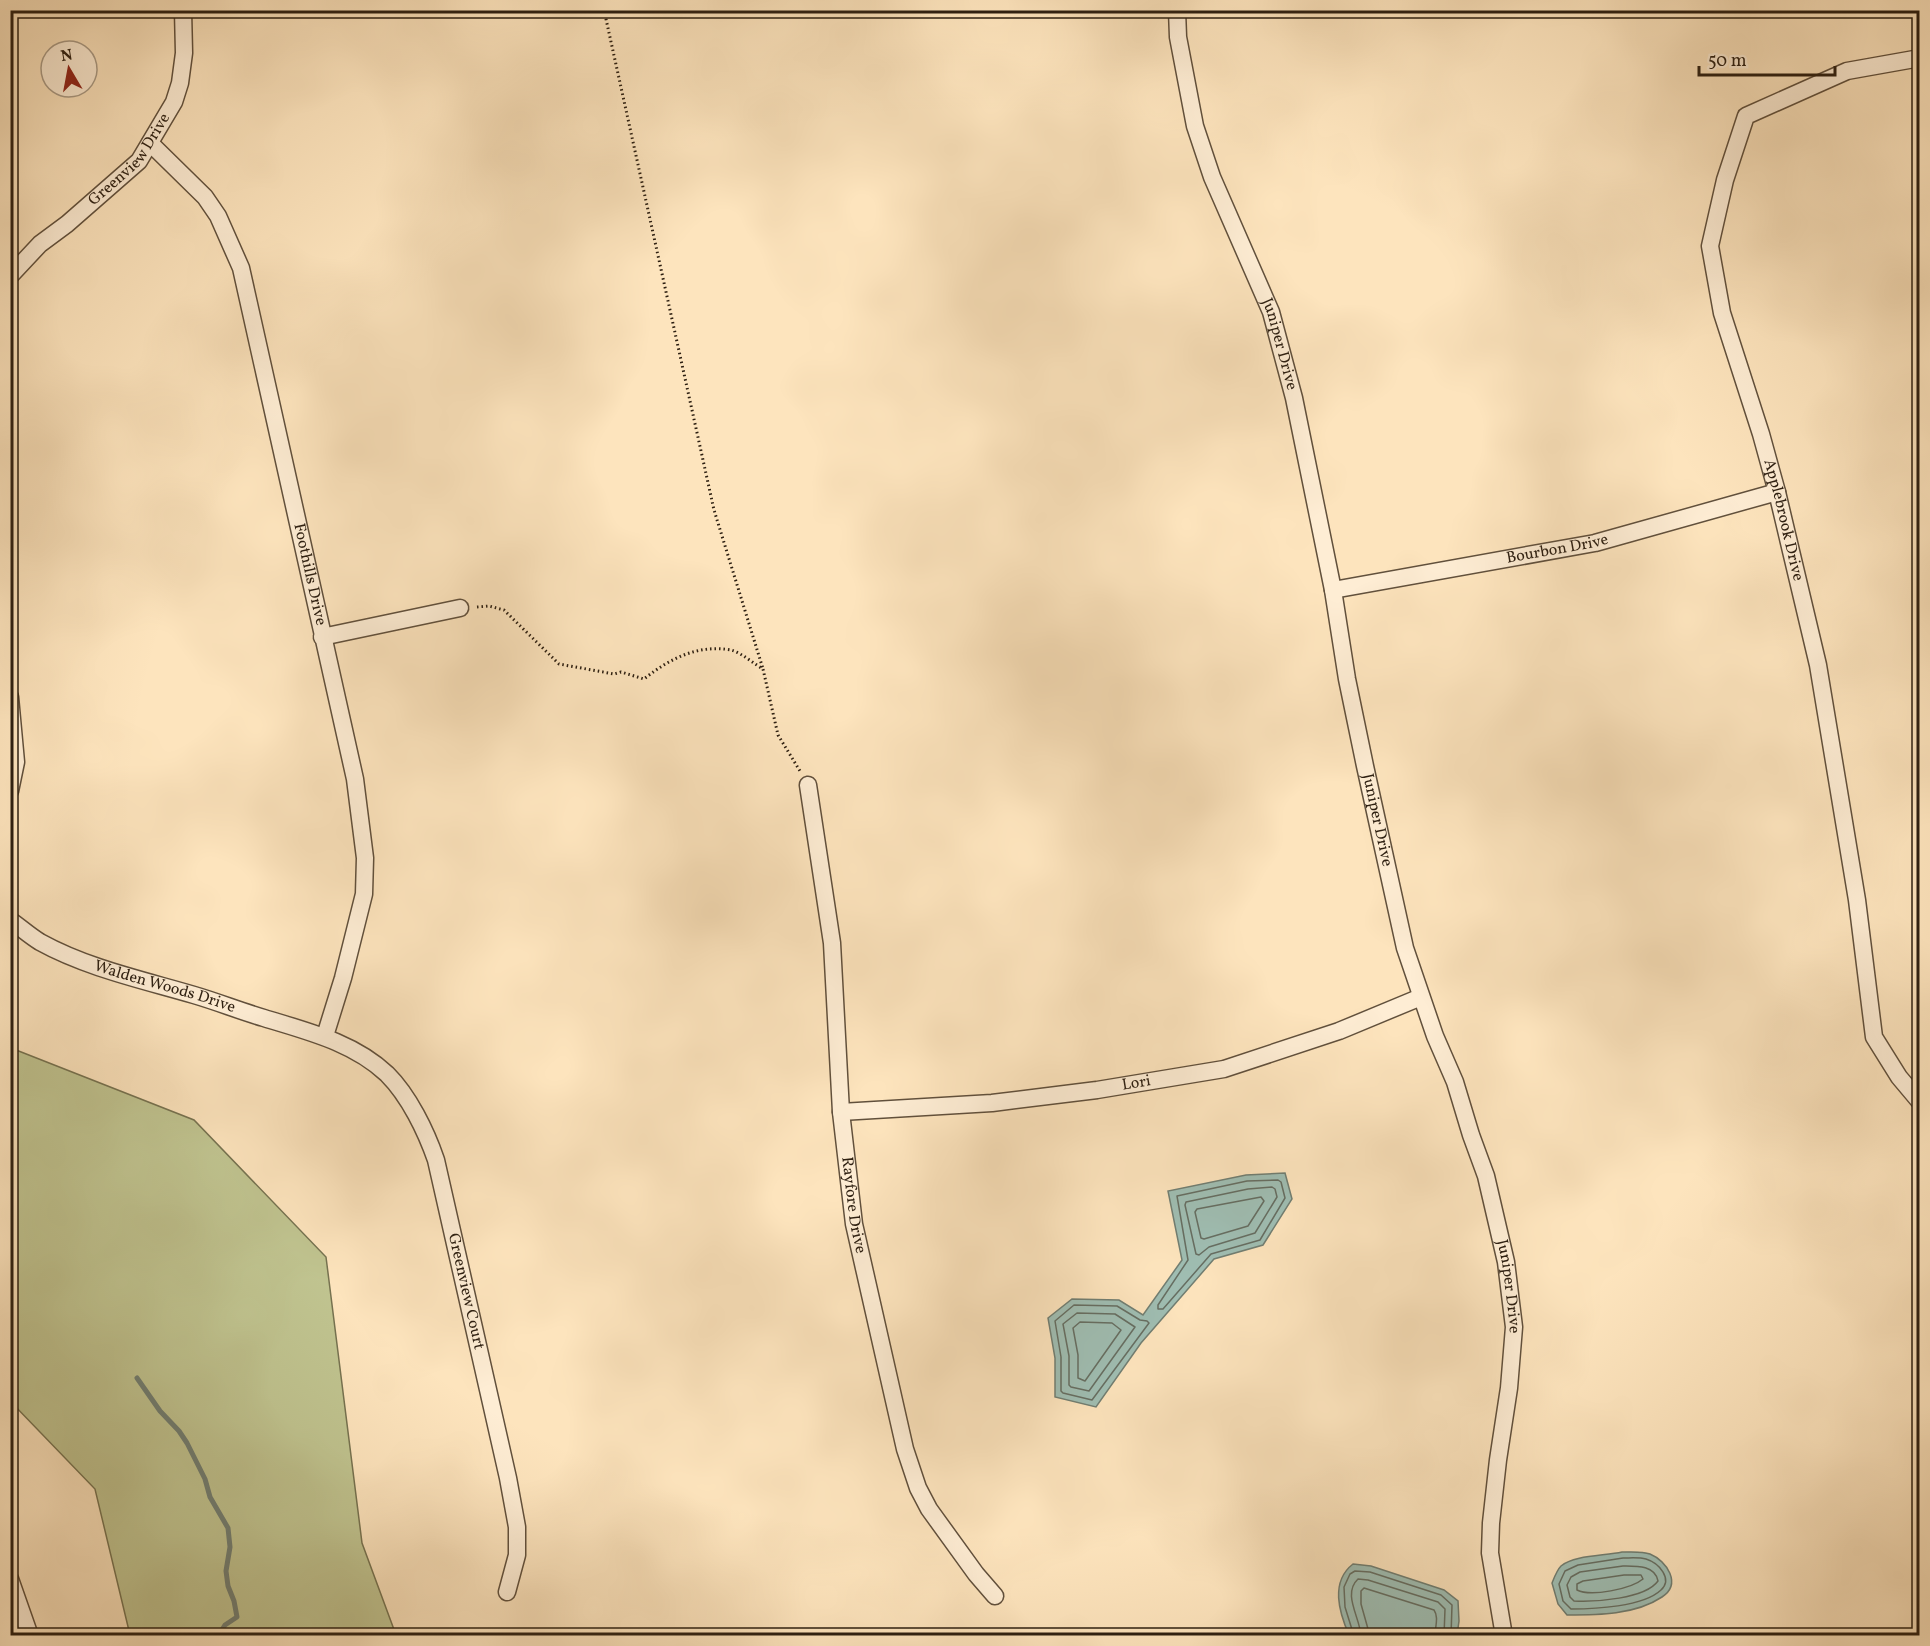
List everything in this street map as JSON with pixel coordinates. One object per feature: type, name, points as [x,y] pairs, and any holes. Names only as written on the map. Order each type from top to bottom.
[{"type":"street","name":"Greenview Drive","points":[[10,276],[40,244],[67,224],[139,161],[174,102],[180,82],[184,53],[183,10]]},
{"type":"street","name":"Juniper Drive","points":[[1177,10],[1178,37],[1195,126],[1212,177],[1271,312],[1305,443],[1334,590],[1347,679],[1405,948],[1420,997],[1455,1082],[1486,1176],[1506,1262],[1514,1327],[1509,1388],[1491,1523],[1490,1554],[1504,1635]]},
{"type":"street","name":"Applebrook Drive","points":[[1920,58],[1847,71],[1746,116],[1728,169],[1710,246],[1722,313],[1777,492],[1818,665],[1857,900],[1874,1037],[1899,1077],[1920,1102]]},
{"type":"street","name":"Foothills Drive","points":[[150,143],[205,197],[218,216],[241,267],[355,779],[365,858],[364,894],[325,1036]]},
{"type":"street","name":"Bourbon Drive","points":[[1334,590],[1595,543],[1777,492]]},
{"type":"street","points":[[322,637],[460,608]]},
{"type":"street","points":[[10,696],[16,762],[10,791]]},
{"type":"street","name":"Rayfore Drive","points":[[808,785],[832,943],[841,1112],[854,1224],[909,1460],[918,1488],[929,1509],[969,1566],[995,1596]]},
{"type":"street","name":"Walden Woods Drive","points":[[10,920],[40,941],[136,980],[196,995],[325,1036]]},
{"type":"street","name":"Lori","points":[[841,1112],[992,1103],[1097,1090],[1224,1069],[1339,1031],[1420,997]]},
{"type":"street","name":"Greenview Court","points":[[325,1036],[360,1055],[387,1074],[426,1131],[436,1160],[517,1527],[517,1555],[507,1592]]},
{"type":"street","points":[[10,1579],[30,1635]]},
{"type":"path","points":[[604,10],[714,510],[764,669],[777,735],[808,785]]},
{"type":"path","points":[[460,608],[489,606],[504,610],[559,664],[614,674],[621,672],[644,679],[676,657],[705,649],[733,650],[764,669]]},
{"type":"green space","points":[[11,1048],[194,1120],[326,1257],[362,1543],[396,1635],[130,1635],[95,1489],[11,1402]]},
{"type":"water","points":[[1285,1173],[1292,1199],[1263,1245],[1214,1259],[1141,1343],[1096,1407],[1055,1397],[1055,1358],[1048,1318],[1072,1299],[1119,1300],[1143,1315],[1182,1260],[1168,1191],[1246,1175]]},
{"type":"water","points":[[1622,1552],[1647,1553],[1662,1562],[1670,1573],[1671,1586],[1668,1592],[1651,1603],[1628,1611],[1567,1615],[1558,1604],[1552,1583],[1561,1566],[1582,1558]]},
{"type":"water","points":[[1353,1564],[1371,1566],[1444,1590],[1458,1601],[1457,1635],[1349,1635],[1342,1617],[1339,1588],[1341,1579]]},
{"type":"waterway","points":[[137,1378],[160,1411],[187,1443],[205,1479],[210,1497],[228,1528],[230,1547],[226,1571],[237,1617],[225,1625],[218,1636]]}]
